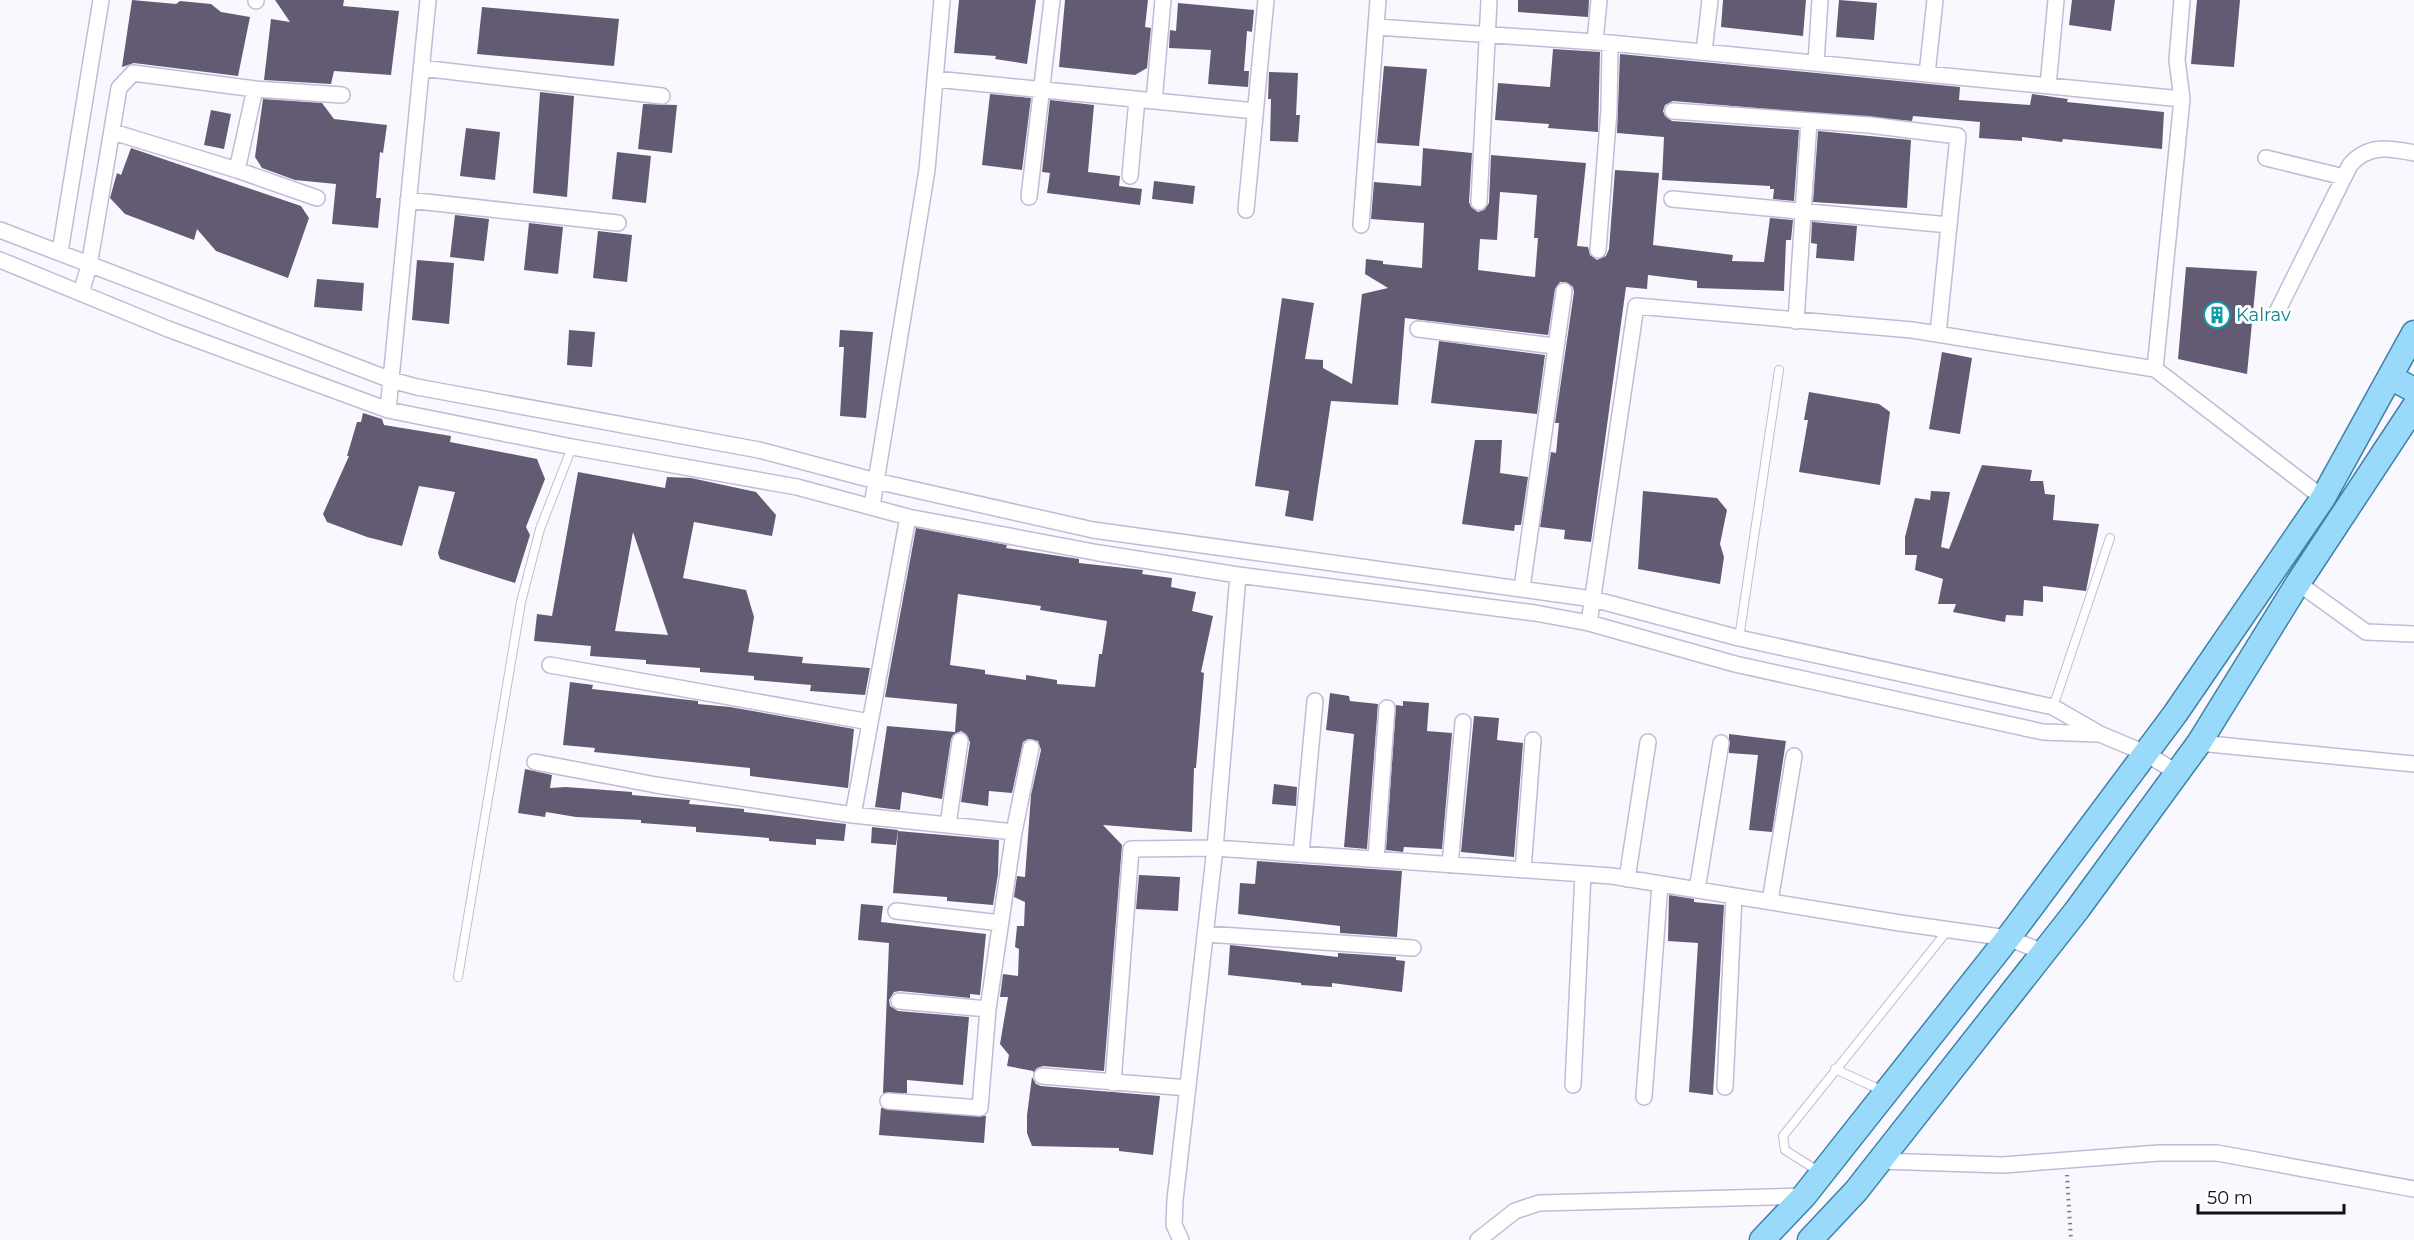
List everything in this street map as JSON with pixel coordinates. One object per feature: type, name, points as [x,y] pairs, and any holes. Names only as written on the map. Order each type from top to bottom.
[{"type":"main road","points":[[1762,1240],[1804,1196],[2008,938],[2175,714],[2323,498],[2414,333]]},
{"type":"main road","points":[[2390,377],[2414,390]]},
{"type":"main road","points":[[1810,1240],[1856,1191],[1880,1161],[2043,952],[2199,743],[2298,583],[2414,407]]},
{"type":"street","points":[[60,252],[101,0]]},
{"type":"street","points":[[388,410],[428,0]]},
{"type":"street","points":[[872,506],[927,170],[942,0]]},
{"type":"street","points":[[1029,197],[1052,0]]},
{"type":"street","points":[[1154,101],[1163,0]]},
{"type":"street","points":[[1246,210],[1266,0]]},
{"type":"street","points":[[1361,225],[1378,0]]},
{"type":"street","points":[[1479,202],[1489,0]]},
{"type":"street","points":[[1598,250],[1608,110],[1599,0]]},
{"type":"street","points":[[1704,52],[1710,0]]},
{"type":"street","points":[[1816,63],[1820,0]]},
{"type":"street","points":[[1927,74],[1935,0]]},
{"type":"street","points":[[2048,86],[2056,0]]},
{"type":"street","points":[[2155,369],[2182,99],[2177,60],[2182,0]]},
{"type":"street","points":[[1377,27],[1602,42],[2182,99]]},
{"type":"street","points":[[421,68],[662,96]]},
{"type":"street","points":[[81,293],[89,266],[119,88],[133,74],[255,89],[342,95]]},
{"type":"street","points":[[935,79],[1255,111]]},
{"type":"street","points":[[237,170],[255,89]]},
{"type":"street","points":[[1130,176],[1137,99]]},
{"type":"street","points":[[1673,111],[1809,121],[1958,136],[1938,334]]},
{"type":"street","points":[[1796,321],[1809,121]]},
{"type":"street","points":[[113,132],[237,170],[317,198]]},
{"type":"street","points":[[2277,312],[2350,165],[2367,150],[2381,148],[2414,153]]},
{"type":"street","points":[[2266,158],[2344,177]]},
{"type":"street","points":[[1672,199],[1949,225]]},
{"type":"street","points":[[408,200],[618,223]]},
{"type":"street","points":[[0,230],[391,380],[442,393],[759,450],[876,481],[1093,530],[1593,599],[1739,639],[2052,707],[2100,735],[2145,753],[2176,772]]},
{"type":"street","points":[[0,260],[168,329],[388,410],[572,447],[797,487],[909,517],[1238,575],[1535,613],[1589,623],[1735,664],[2043,732],[2100,735]]},
{"type":"street","points":[[1522,588],[1554,346],[1564,291]]},
{"type":"street","points":[[1589,623],[1636,306],[1938,334],[2155,369],[2323,498]]},
{"type":"street","points":[[1418,328],[1554,346]]},
{"type":"street","points":[[853,815],[909,517]]},
{"type":"street","points":[[1181,1240],[1174,1225],[1215,848],[1238,575]]},
{"type":"street","points":[[2298,583],[2366,632],[2414,634]]},
{"type":"street","points":[[550,664],[870,722]]},
{"type":"street","points":[[1300,854],[1315,701]]},
{"type":"street","points":[[1376,859],[1387,708]]},
{"type":"street","points":[[1450,865],[1463,722]]},
{"type":"street","points":[[1523,870],[1533,740]]},
{"type":"street","points":[[948,825],[960,741]]},
{"type":"street","points":[[1627,879],[1648,742]]},
{"type":"street","points":[[1697,890],[1721,743]]},
{"type":"street","points":[[2199,743],[2414,764]]},
{"type":"street","points":[[888,1101],[980,1108],[988,1009],[1014,832],[1031,748]]},
{"type":"street","points":[[1770,901],[1794,756]]},
{"type":"street","points":[[535,762],[656,785],[853,815],[1014,832]]},
{"type":"street","points":[[1113,1083],[1131,849],[1215,848],[1583,874],[2008,938],[2043,952]]},
{"type":"street","points":[[1573,1085],[1583,874]]},
{"type":"street","points":[[1644,1097],[1660,884]]},
{"type":"street","points":[[1725,1087],[1734,896]]},
{"type":"street","points":[[896,911],[1001,924]]},
{"type":"street","points":[[1205,934],[1413,948]]},
{"type":"street","points":[[899,1001],[988,1009]]},
{"type":"street","points":[[1042,1076],[1188,1088]]},
{"type":"street","points":[[1880,1161],[1969,1166],[2159,1153],[2217,1153],[2414,1189]]},
{"type":"street","points":[[1478,1240],[1515,1210],[1539,1203],[1804,1196]]},
{"type":"lane","points":[[1739,639],[1779,370]]},
{"type":"lane","points":[[458,977],[521,602],[540,529],[572,447]]},
{"type":"lane","points":[[2052,707],[2110,538]]},
{"type":"lane","points":[[1822,1173],[1785,1150],[1782,1141],[1835,1069],[1949,930]]},
{"type":"lane","points":[[1835,1069],[1886,1092]]},
{"type":"path","points":[[2066,1161],[2071,1240]]},
{"type":"building","points":[[132,0],[211,4],[221,12],[250,17],[238,76],[134,63],[122,67]]},
{"type":"building","points":[[275,0],[344,0],[343,6],[399,11],[391,75],[334,71],[331,84],[264,80],[271,19],[290,22]]},
{"type":"building","points":[[959,0],[1036,0],[1027,64],[995,59],[996,56],[954,53]]},
{"type":"building","points":[[1065,0],[1148,0],[1145,27],[1151,28],[1147,68],[1135,75],[1059,67]]},
{"type":"building","points":[[1518,0],[1589,0],[1588,17],[1518,12]]},
{"type":"building","points":[[1723,0],[1806,0],[1803,36],[1721,27]]},
{"type":"building","points":[[1839,0],[1877,3],[1874,40],[1836,37]]},
{"type":"building","points":[[2072,0],[2115,0],[2111,31],[2069,25]]},
{"type":"building","points":[[2197,0],[2240,0],[2234,67],[2191,64]]},
{"type":"building","points":[[1178,3],[1254,10],[1252,32],[1247,31],[1244,71],[1249,71],[1248,87],[1208,84],[1211,50],[1169,48],[1170,30],[1176,31]]},
{"type":"building","points":[[482,7],[619,19],[614,66],[477,54]]},
{"type":"building","points":[[1553,49],[1600,52],[1598,132],[1548,128],[1549,124],[1495,120],[1498,83],[1550,87]]},
{"type":"building","points":[[1620,54],[1960,87],[1959,100],[2030,105],[2032,94],[2068,99],[2067,102],[2164,112],[2162,149],[2063,139],[2062,142],[2022,137],[2022,141],[1979,138],[1980,122],[1913,116],[1912,121],[1673,101],[1665,105],[1663,111],[1665,116],[1672,121],[1799,130],[1794,201],[1773,199],[1774,189],[1770,189],[1770,186],[1662,180],[1664,137],[1617,133]]},
{"type":"building","points":[[1384,66],[1427,69],[1419,146],[1377,143]]},
{"type":"building","points":[[1269,72],[1298,73],[1296,115],[1300,115],[1298,142],[1270,141]]},
{"type":"building","points":[[540,92],[574,96],[567,197],[533,193]]},
{"type":"building","points":[[990,94],[1031,98],[1022,170],[982,165]]},
{"type":"building","points":[[263,99],[322,103],[334,119],[387,125],[383,153],[380,152],[376,198],[381,198],[378,228],[332,224],[336,184],[295,180],[262,168],[255,157]]},
{"type":"building","points":[[1050,100],[1094,105],[1088,172],[1120,176],[1119,186],[1142,189],[1140,205],[1047,193],[1050,173],[1042,172]]},
{"type":"building","points":[[643,104],[677,105],[672,153],[638,149]]},
{"type":"building","points":[[211,110],[231,114],[224,149],[204,145]]},
{"type":"building","points":[[466,128],[500,132],[495,180],[460,176]]},
{"type":"building","points":[[1818,131],[1911,140],[1907,208],[1813,202]]},
{"type":"building","points":[[131,148],[301,206],[309,218],[288,278],[216,251],[197,229],[194,240],[125,214],[110,198],[117,173],[121,175]]},
{"type":"building","points":[[1423,148],[1472,153],[1469,202],[1471,207],[1478,212],[1484,210],[1489,203],[1491,155],[1586,163],[1577,246],[1588,247],[1590,255],[1597,260],[1606,256],[1609,249],[1615,170],[1659,173],[1653,245],[1733,255],[1732,261],[1764,262],[1770,218],[1793,220],[1791,240],[1786,240],[1784,291],[1697,288],[1697,281],[1648,275],[1647,289],[1626,287],[1591,542],[1564,539],[1565,530],[1540,527],[1551,452],[1556,453],[1559,423],[1555,423],[1574,292],[1573,287],[1566,282],[1560,282],[1555,289],[1548,335],[1405,318],[1398,405],[1331,401],[1313,521],[1285,516],[1289,491],[1255,486],[1282,298],[1314,303],[1305,359],[1323,360],[1323,368],[1352,384],[1362,294],[1388,288],[1365,274],[1366,259],[1383,261],[1383,264],[1422,268],[1424,223],[1371,219],[1374,182],[1421,186]],"holes":[[[1500,192],[1537,195],[1534,238],[1538,238],[1535,277],[1478,270],[1480,239],[1497,240]]]},
{"type":"building","points":[[617,152],[651,156],[646,203],[612,199]]},
{"type":"building","points":[[1154,181],[1195,186],[1193,204],[1152,199]]},
{"type":"building","points":[[455,215],[489,219],[484,261],[450,257]]},
{"type":"building","points":[[1812,222],[1857,226],[1854,261],[1816,258],[1817,244],[1811,243]]},
{"type":"building","points":[[529,223],[563,227],[558,274],[524,270]]},
{"type":"building","points":[[598,231],[632,235],[627,282],[593,278]]},
{"type":"building","points":[[417,260],[454,263],[449,324],[412,320]]},
{"type":"building","name":"Kalrav","points":[[2186,267],[2257,271],[2247,374],[2178,359]]},
{"type":"building","points":[[317,279],[364,283],[362,311],[314,307]]},
{"type":"building","points":[[569,330],[595,332],[592,367],[567,365]]},
{"type":"building","points":[[840,330],[873,332],[866,418],[840,416],[844,347],[839,347]]},
{"type":"building","points":[[1439,341],[1545,355],[1537,414],[1431,403]]},
{"type":"building","points":[[1942,352],[1972,358],[1960,434],[1929,429]]},
{"type":"building","points":[[1809,392],[1879,404],[1890,412],[1880,485],[1799,472],[1808,420],[1804,420]]},
{"type":"building","points":[[363,413],[382,419],[384,425],[451,436],[450,442],[537,459],[545,479],[526,527],[530,535],[515,583],[440,559],[438,553],[455,492],[419,486],[402,546],[367,537],[327,522],[323,514],[349,456],[347,456],[357,422],[361,422]]},
{"type":"building","points":[[1475,440],[1502,440],[1500,473],[1528,477],[1521,525],[1515,525],[1514,531],[1462,524]]},
{"type":"building","points":[[1982,465],[2032,470],[2030,481],[2043,481],[2045,494],[2055,495],[2053,520],[2099,524],[2086,591],[2043,586],[2043,602],[2024,600],[2023,616],[2006,615],[2005,622],[1953,612],[1956,604],[1938,604],[1943,579],[1915,570],[1917,555],[1905,555],[1905,537],[1915,498],[1930,500],[1931,491],[1950,492],[1941,547],[1949,549]]},
{"type":"building","points":[[578,472],[665,488],[667,477],[691,478],[756,492],[776,515],[772,536],[694,522],[683,578],[746,590],[754,617],[748,652],[803,657],[802,663],[870,668],[865,695],[810,691],[811,685],[754,680],[754,676],[700,672],[700,668],[646,664],[646,660],[590,656],[591,646],[534,641],[537,614],[552,616]],"holes":[[[633,532],[668,635],[615,631]]]},
{"type":"building","points":[[1643,491],[1717,498],[1727,510],[1720,544],[1724,557],[1720,584],[1638,569]]},
{"type":"building","points":[[916,528],[1007,545],[1006,548],[1079,559],[1079,563],[1143,570],[1142,574],[1172,578],[1171,587],[1196,592],[1192,611],[1213,616],[1201,672],[1204,673],[1196,768],[1194,768],[1192,832],[1103,825],[1122,845],[1104,1071],[1043,1066],[1037,1068],[1033,1073],[1033,1071],[1007,1066],[1009,1055],[1000,1044],[1008,997],[1000,997],[1003,974],[1018,976],[1019,949],[1015,947],[1017,926],[1024,926],[1025,902],[1014,897],[1017,876],[1025,877],[1031,795],[1041,750],[1038,741],[1028,739],[1023,742],[1012,793],[989,791],[988,806],[961,802],[970,742],[966,734],[961,731],[953,735],[951,739],[942,799],[902,792],[900,810],[875,807],[887,726],[955,732],[957,704],[885,697]],"holes":[[[958,594],[1041,606],[1040,610],[1107,621],[1102,654],[1099,654],[1095,687],[1057,684],[1057,680],[1026,675],[1026,680],[985,674],[985,670],[950,665]]]},
{"type":"building","points":[[570,682],[593,685],[592,689],[698,701],[698,704],[730,707],[854,729],[848,788],[750,776],[750,768],[594,752],[595,748],[563,745]]},
{"type":"building","points":[[1330,693],[1349,696],[1350,701],[1378,704],[1367,849],[1344,847],[1354,734],[1326,730]]},
{"type":"building","points":[[1403,701],[1429,703],[1427,731],[1452,733],[1442,849],[1404,847],[1403,852],[1386,850],[1396,705],[1403,706]]},
{"type":"building","points":[[1474,716],[1499,718],[1497,740],[1523,743],[1514,857],[1461,852]]},
{"type":"building","points":[[1729,734],[1786,741],[1772,832],[1749,830],[1758,755],[1729,753]]},
{"type":"building","points":[[525,769],[552,775],[550,788],[632,792],[632,795],[690,800],[689,804],[744,809],[744,812],[846,824],[844,841],[816,839],[816,845],[769,841],[769,838],[696,832],[696,827],[641,823],[641,820],[576,817],[546,812],[545,817],[518,813]]},
{"type":"building","points":[[1274,784],[1297,787],[1296,806],[1272,804]]},
{"type":"building","points":[[872,827],[898,830],[896,845],[871,843]]},
{"type":"building","points":[[898,831],[999,840],[998,874],[993,905],[947,901],[947,897],[893,893]]},
{"type":"building","points":[[1257,861],[1402,871],[1397,937],[1340,933],[1340,926],[1238,914],[1240,883],[1255,884]]},
{"type":"building","points":[[1139,875],[1180,877],[1178,911],[1136,909]]},
{"type":"building","points":[[1669,895],[1694,899],[1694,902],[1724,905],[1713,1095],[1689,1092],[1698,943],[1668,941]]},
{"type":"building","points":[[861,904],[883,906],[881,922],[986,934],[980,995],[970,994],[970,998],[900,991],[894,992],[889,1000],[890,1006],[898,1011],[969,1017],[963,1085],[907,1080],[907,1093],[883,1093],[889,943],[858,940]]},
{"type":"building","points":[[1230,945],[1338,957],[1338,953],[1396,957],[1396,960],[1405,961],[1402,992],[1332,983],[1332,987],[1301,985],[1301,983],[1228,975]]},
{"type":"building","points":[[1032,1077],[1036,1084],[1041,1086],[1160,1096],[1153,1155],[1119,1151],[1119,1148],[1032,1146],[1027,1133],[1027,1115]]},
{"type":"building","points":[[881,1108],[986,1116],[984,1143],[879,1135]]},
{"type":"place","name":"Kalrav","points":[[2217,315]]}]
